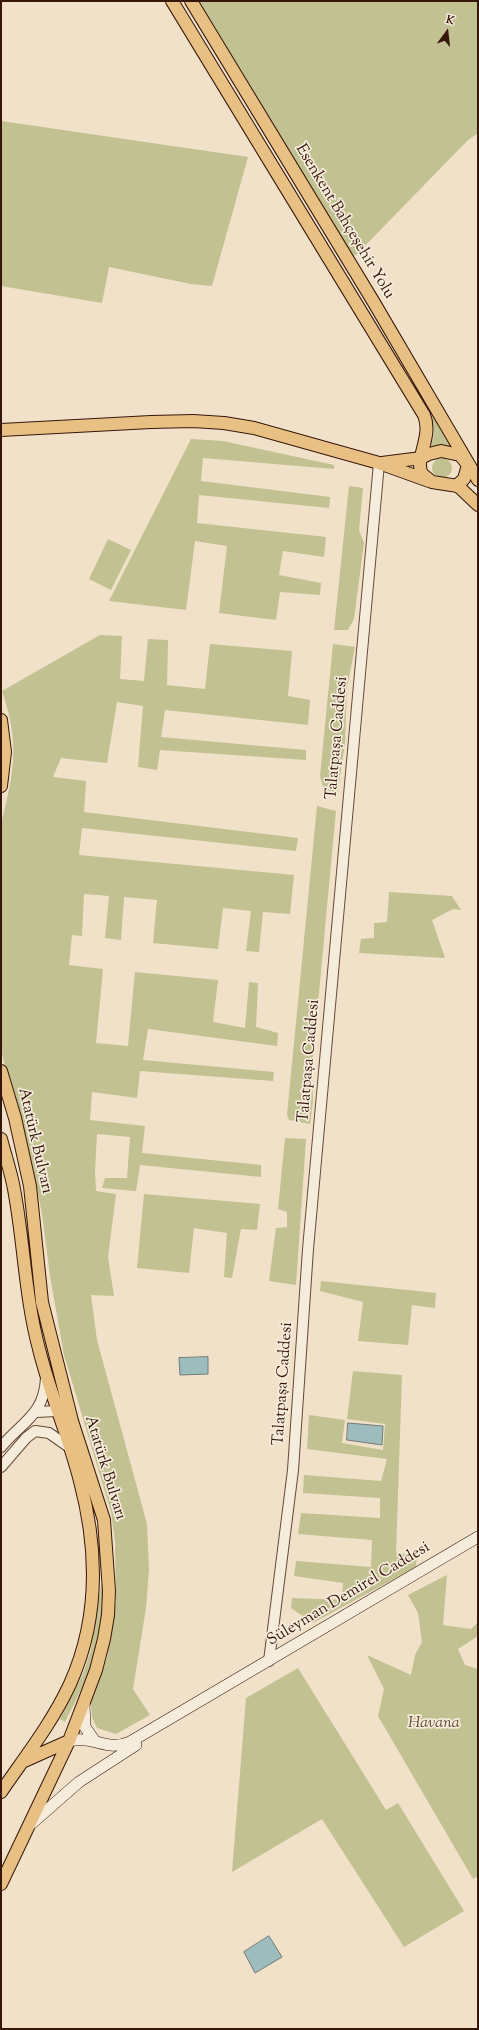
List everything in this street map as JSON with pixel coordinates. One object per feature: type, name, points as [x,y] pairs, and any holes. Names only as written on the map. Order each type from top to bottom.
[{"type":"main road","name":"Esenkent Bahçeşehir Yolu","points":[[172,1],[424,415],[427,431],[421,458],[420,472],[426,479],[432,482]]},
{"type":"main road","name":"Esenkent Bahçeşehir Yolu","points":[[191,1],[374,301],[478,480]]},
{"type":"main road","points":[[1,430],[151,422],[208,421],[254,428],[379,463],[432,482],[456,486],[466,492],[478,505]]},
{"type":"main road","name":"Esenkent Bahçeşehir Yolu","points":[[421,458],[434,452],[448,452],[460,455],[467,462]]},
{"type":"main road","points":[[379,463],[421,458]]},
{"type":"main road","points":[[456,486],[466,475],[468,468],[467,462]]},
{"type":"main road","points":[[1,720],[5,752],[1,786]]},
{"type":"main road","name":"Atatürk Bulvarı","points":[[1,1071],[26,1161],[42,1302],[72,1421],[104,1520],[109,1568],[109,1604],[106,1630],[98,1663],[69,1741],[31,1824],[1,1884]]},
{"type":"main road","name":"Atatürk Bulvarı","points":[[1,1139],[14,1188],[32,1321],[46,1378],[80,1480],[89,1525],[93,1565],[92,1605],[86,1633],[70,1684],[51,1718],[1,1792]]},
{"type":"main road","points":[[57,1411],[67,1415],[72,1421]]},
{"type":"main road","name":"Süleyman Demirel Caddesi","points":[[69,1741],[81,1739],[94,1740],[114,1746],[130,1742],[478,1537]]},
{"type":"main road","name":"Süleyman Demirel Caddesi","points":[[31,1824],[59,1798],[80,1782],[227,1688],[237,1680]]},
{"type":"main road","points":[[84,1702],[85,1727],[94,1740]]},
{"type":"main road","points":[[22,1762],[69,1741]]},
{"type":"street","name":"Talatpaşa Caddesi","points":[[269,1661],[293,1470],[309,1242],[379,463]]},
{"type":"street","points":[[1,1447],[17,1428],[36,1412],[44,1395],[46,1378]]},
{"type":"street","points":[[36,1412],[57,1411]]},
{"type":"street","points":[[1,1467],[26,1438],[35,1431],[49,1433],[69,1447]]},
{"type":"green space","points":[[191,1],[478,1],[478,133],[468,140],[356,255],[348,259]]},
{"type":"green space","points":[[1,121],[248,157],[212,286],[191,284],[109,267],[102,303],[1,286]]},
{"type":"green space","points":[[430,409],[456,449],[431,447],[434,433]]},
{"type":"green space","points":[[191,439],[223,441],[334,465],[334,469],[203,458],[201,481],[330,497],[329,508],[199,495],[197,523],[326,537],[324,557],[283,551],[279,575],[321,583],[320,595],[280,592],[276,620],[219,613],[227,546],[195,541],[186,610],[109,601]]},
{"type":"green space","points":[[442,458],[449,461],[452,468],[449,475],[442,478],[435,475],[432,468],[435,461]]},
{"type":"green space","points":[[349,486],[363,488],[359,530],[364,543],[354,619],[348,630],[334,630]]},
{"type":"green space","points":[[108,539],[131,550],[111,590],[89,579]]},
{"type":"green space","points":[[100,635],[122,636],[120,679],[144,681],[148,639],[168,640],[167,685],[205,689],[210,644],[292,651],[288,696],[310,700],[308,725],[165,710],[161,737],[306,750],[306,760],[160,750],[157,770],[138,767],[143,706],[117,702],[107,763],[61,758],[53,777],[86,781],[84,812],[298,838],[296,851],[82,828],[79,855],[294,875],[290,914],[263,912],[259,952],[246,951],[251,911],[223,908],[218,949],[153,943],[157,900],[124,897],[121,940],[105,938],[109,896],[84,894],[82,936],[72,935],[69,965],[103,969],[96,1043],[128,1046],[135,972],[218,980],[213,1022],[245,1028],[249,982],[258,983],[256,1027],[278,1033],[277,1046],[148,1029],[143,1060],[274,1072],[273,1081],[140,1071],[137,1098],[92,1092],[90,1120],[145,1126],[142,1153],[261,1165],[261,1177],[140,1165],[136,1191],[102,1188],[105,1178],[127,1178],[130,1137],[97,1134],[95,1171],[96,1191],[116,1194],[108,1257],[114,1296],[91,1295],[97,1340],[147,1524],[149,1570],[146,1608],[133,1689],[150,1715],[116,1734],[97,1728],[92,1717],[91,1703],[107,1658],[116,1601],[115,1542],[111,1512],[64,1355],[50,1276],[42,1214],[33,1168],[1,1051],[1,824],[12,773],[13,758],[11,727],[8,710],[2,691]]},
{"type":"green space","points":[[333,644],[355,647],[347,688],[345,743],[337,797],[325,794],[320,776]]},
{"type":"green space","points":[[317,806],[336,811],[312,1068],[313,1101],[310,1124],[289,1120],[287,1115]]},
{"type":"green space","points":[[389,892],[452,896],[461,910],[453,909],[432,920],[445,958],[359,953],[361,939],[374,938],[374,923],[387,922]]},
{"type":"green space","points":[[285,1138],[306,1139],[296,1285],[269,1281],[276,1228],[287,1227],[287,1212],[278,1209]]},
{"type":"green space","points":[[144,1194],[260,1204],[257,1230],[241,1229],[232,1278],[224,1277],[227,1233],[194,1228],[189,1273],[137,1268]]},
{"type":"green space","points":[[321,1281],[436,1293],[435,1308],[412,1305],[408,1345],[358,1341],[363,1302],[320,1291]]},
{"type":"green space","points":[[353,1371],[402,1375],[396,1553],[416,1555],[417,1553],[416,1567],[313,1623],[291,1608],[292,1598],[342,1600],[343,1583],[294,1576],[296,1561],[371,1567],[372,1540],[298,1534],[301,1513],[380,1518],[380,1498],[303,1493],[304,1475],[381,1481],[387,1459],[307,1449],[309,1415],[345,1420],[342,1443],[383,1450],[385,1424],[347,1419]]},
{"type":"green space","name":"Havana","points":[[447,1575],[443,1625],[471,1629],[478,1622],[478,1636],[458,1649],[465,1665],[478,1669],[478,1876],[473,1879],[378,1716],[384,1689],[367,1655],[411,1675],[415,1655],[422,1642],[418,1613],[408,1595]]},
{"type":"green space","points":[[104,1581],[105,1591],[101,1621],[92,1661],[78,1697],[65,1722],[60,1719],[83,1674],[91,1649],[101,1585]]},
{"type":"green space","points":[[298,1668],[386,1810],[398,1803],[464,1911],[404,1947],[322,1819],[232,1872],[246,1698]]},
{"type":"water","points":[[208,1357],[208,1374],[180,1375],[179,1358]]},
{"type":"water","points":[[348,1423],[383,1426],[382,1445],[347,1440]]},
{"type":"water","points":[[269,1936],[282,1957],[255,1973],[244,1952]]}]
